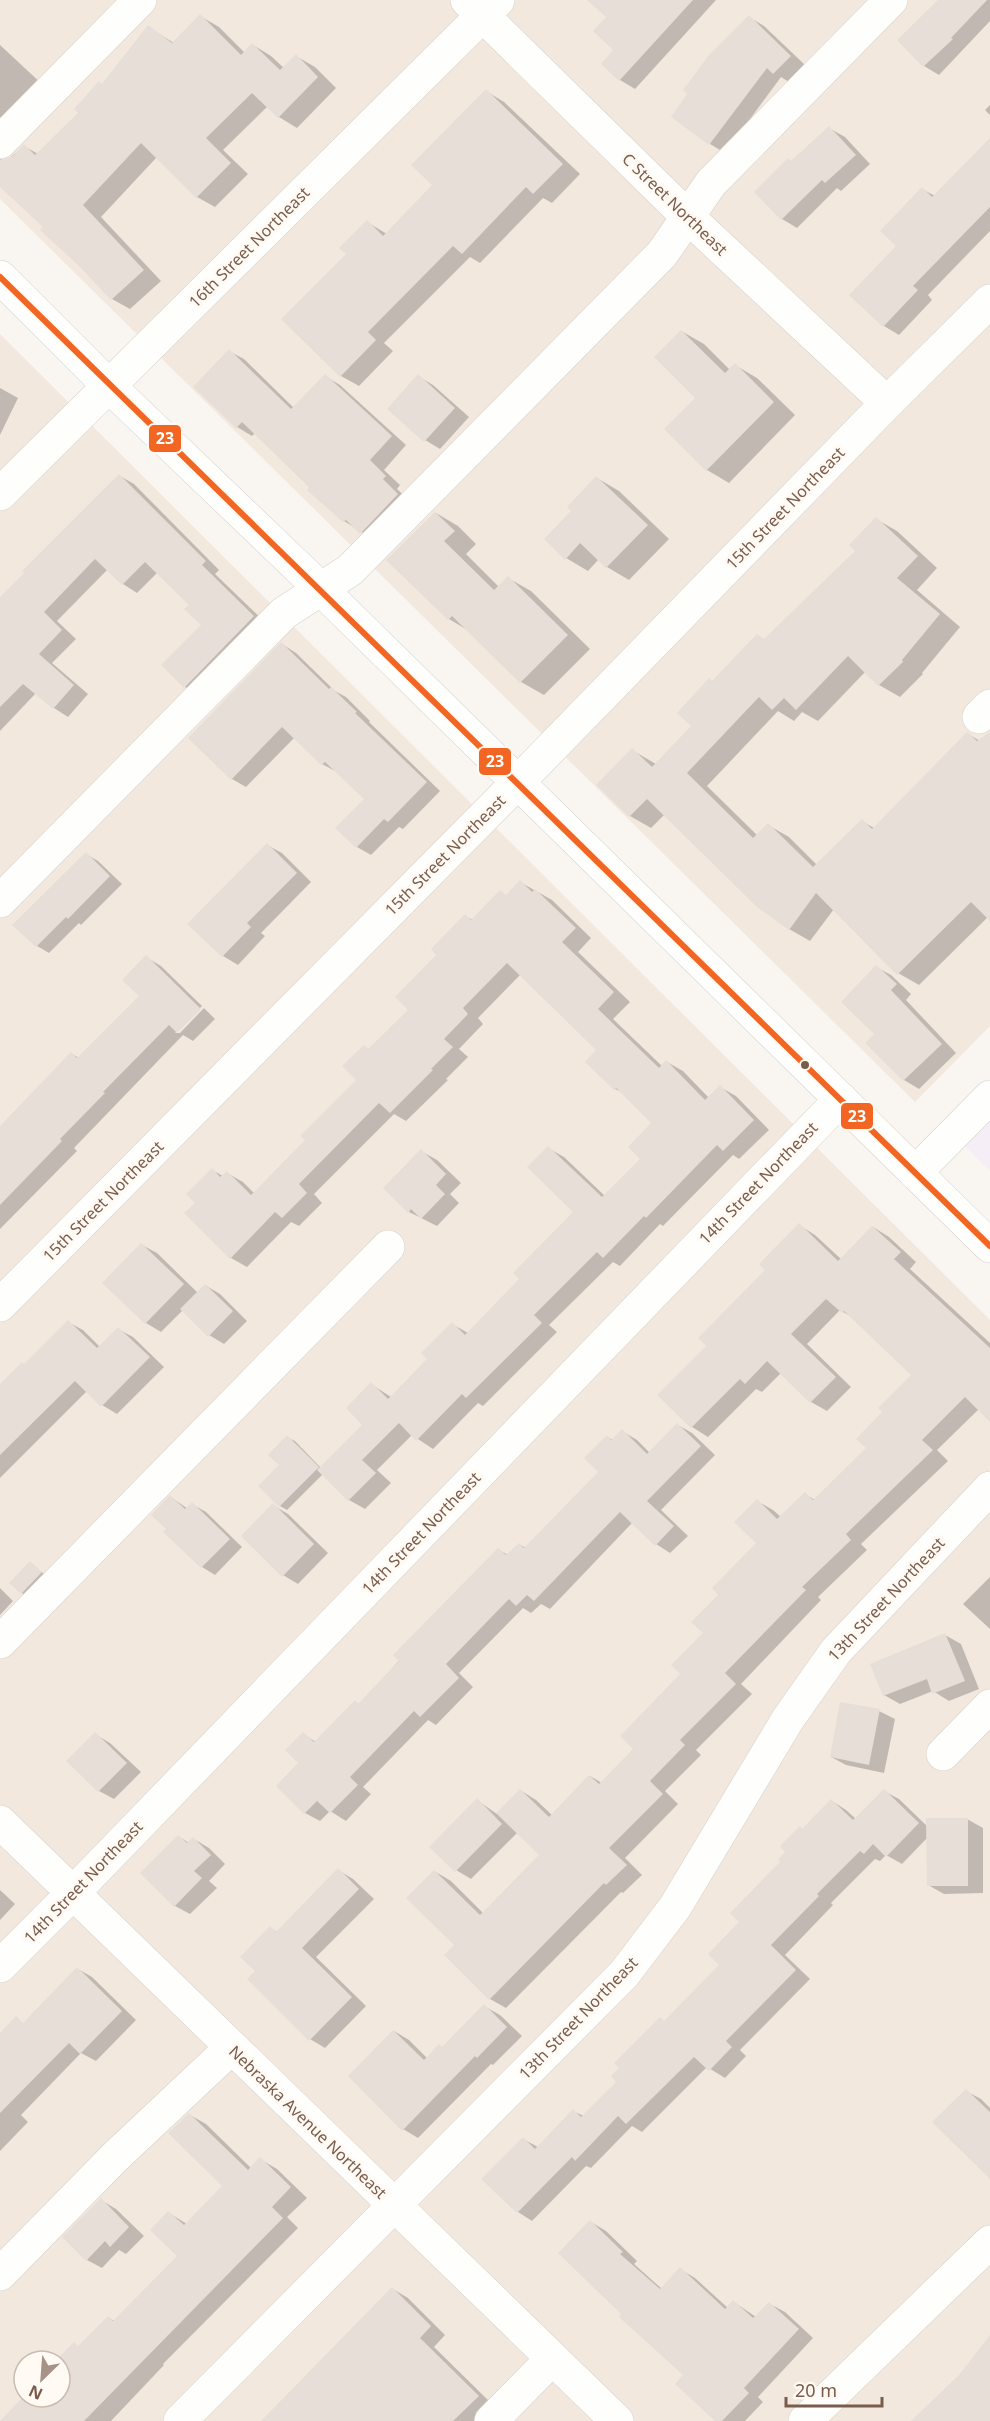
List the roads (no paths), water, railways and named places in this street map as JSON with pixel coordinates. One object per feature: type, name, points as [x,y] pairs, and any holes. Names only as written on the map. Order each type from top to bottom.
[{"type":"street","points":[[0,142],[140,0]]},
{"type":"street","points":[[0,901],[284,613],[350,570],[662,254],[711,183],[891,0]]},
{"type":"street","name":"C Street Northeast","points":[[483,5],[688,217],[887,403]]},
{"type":"street","name":"16th Street Northeast","points":[[0,494],[483,5]]},
{"type":"street","points":[[0,277],[108,386],[322,590],[990,1246]]},
{"type":"street","name":"15th Street Northeast","points":[[0,1305],[990,301]]},
{"type":"street","points":[[915,1173],[990,1097]]},
{"type":"street","name":"14th Street Northeast","points":[[0,1966],[841,1099]]},
{"type":"street","points":[[0,1642],[388,1247]]},
{"type":"street","name":"13th Street Northeast","points":[[180,2421],[624,1974],[675,1907],[788,1719],[836,1651],[990,1488]]},
{"type":"street","points":[[943,1754],[990,1706]]},
{"type":"street","name":"Nebraska Avenue Northeast","points":[[0,1822],[617,2421]]},
{"type":"street","points":[[0,2274],[115,2157],[231,2048]]},
{"type":"street","points":[[805,2421],[990,2242]]},
{"type":"street","points":[[490,2421],[552,2359]]}]
